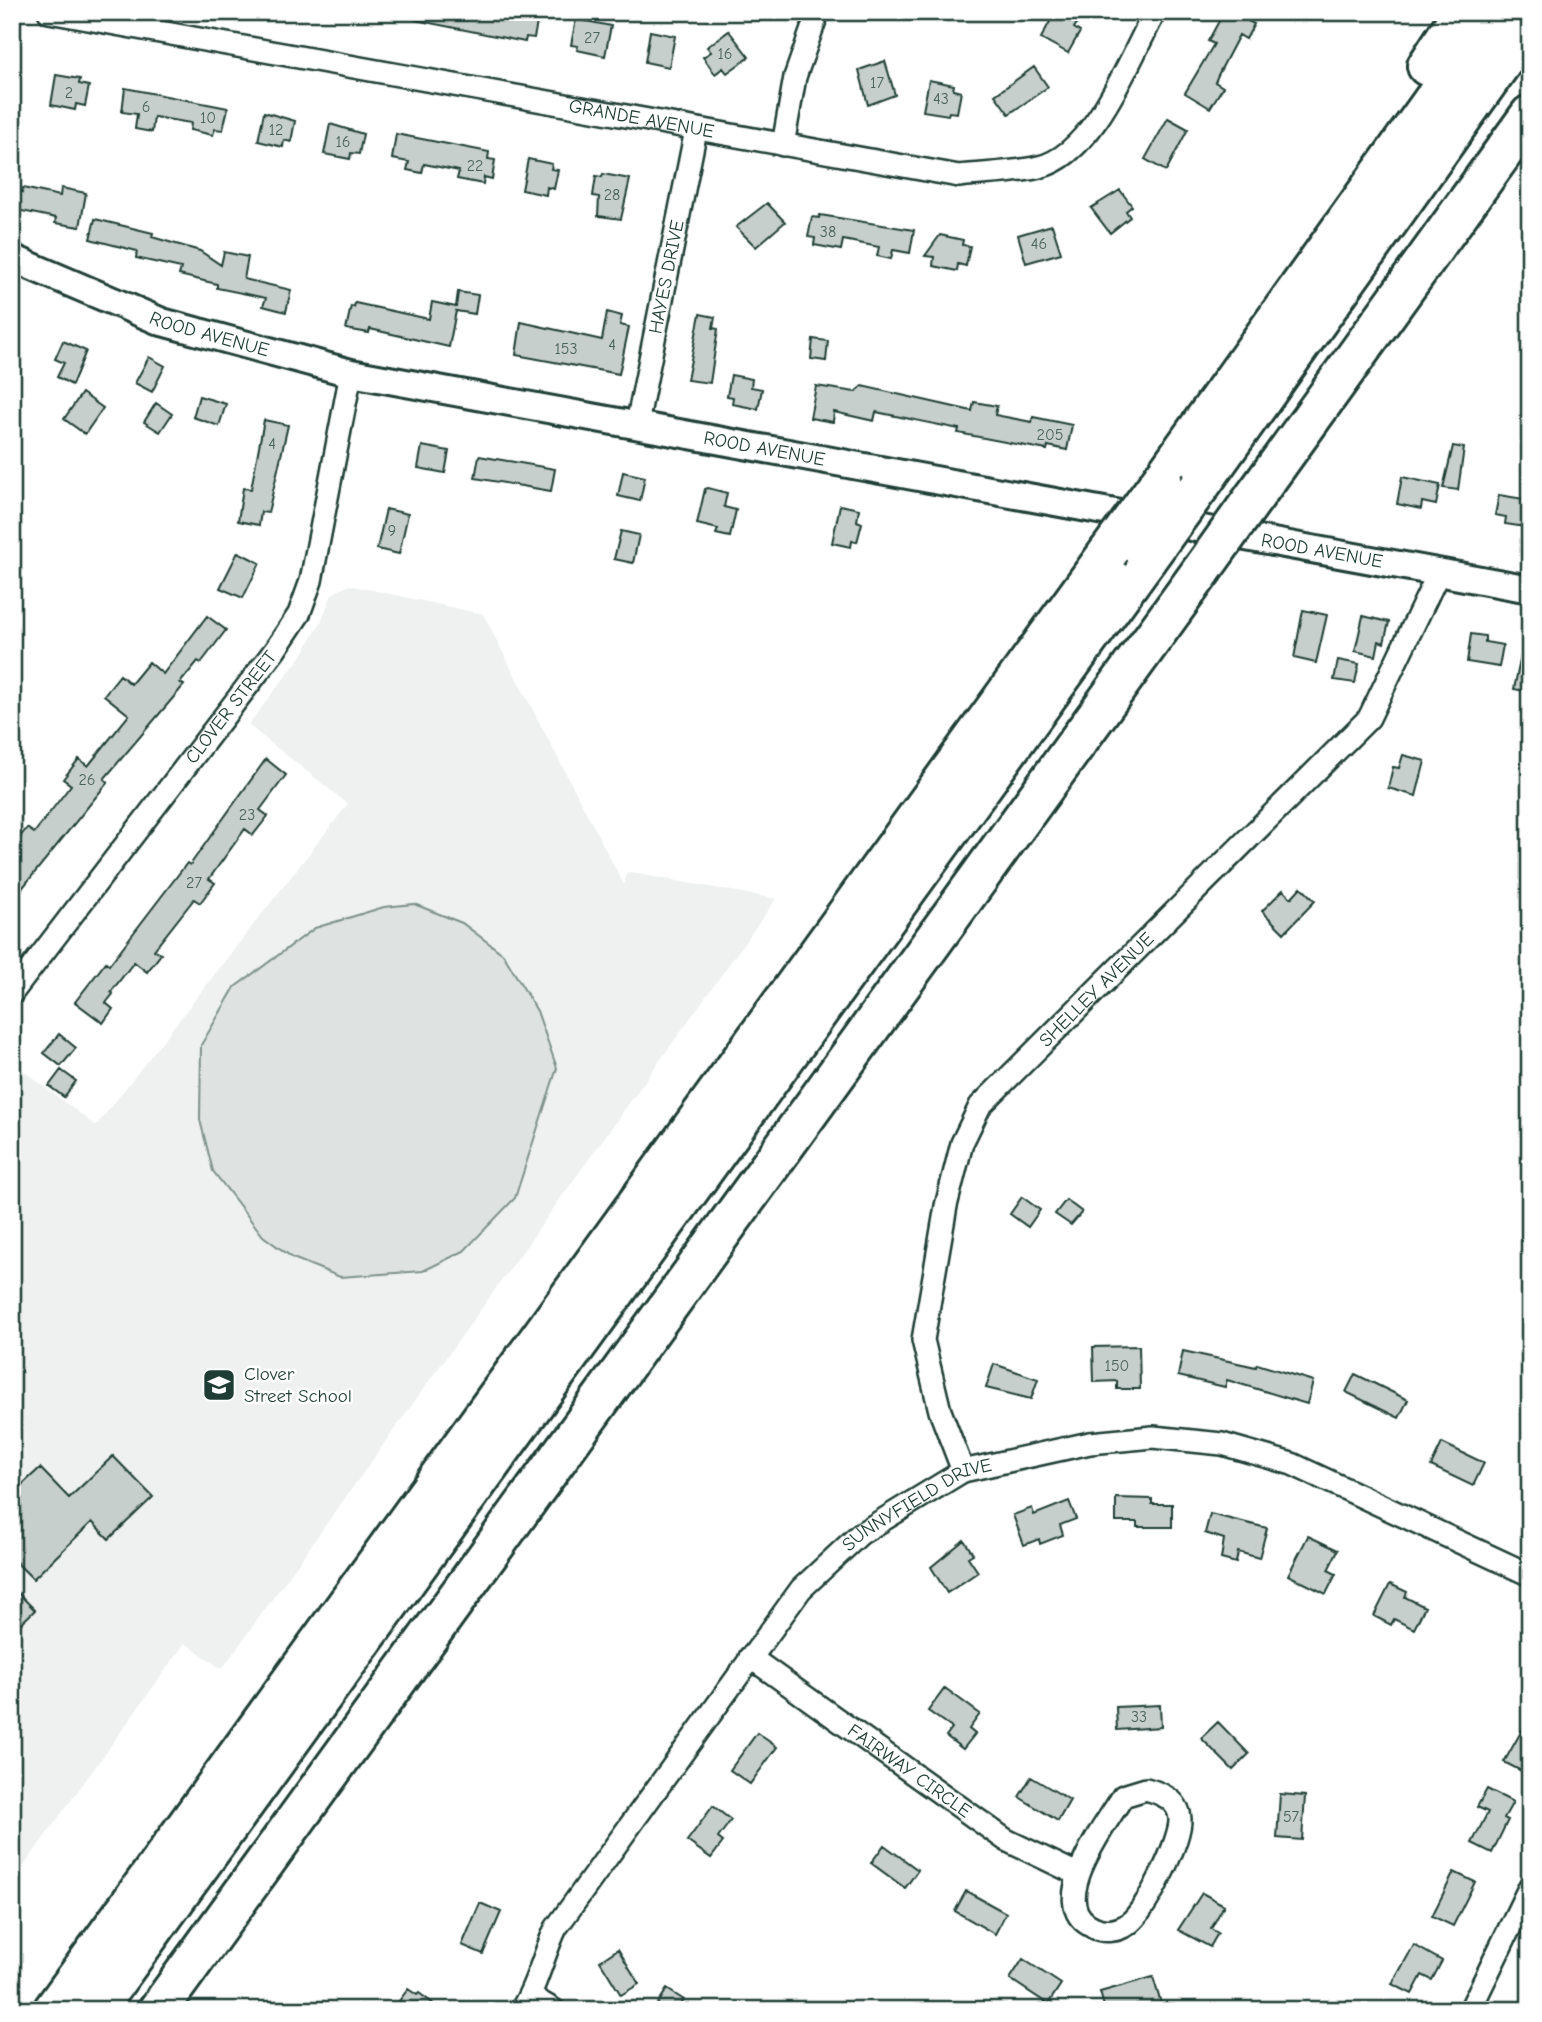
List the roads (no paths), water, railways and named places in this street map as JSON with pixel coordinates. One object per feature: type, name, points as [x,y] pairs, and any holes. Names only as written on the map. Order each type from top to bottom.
[{"type":"highway","points":[[1275,323],[1290,279],[1308,245],[1462,12]]},
{"type":"highway","points":[[53,2010],[1275,323],[1496,12]]},
{"type":"highway","points":[[158,2010],[1225,490],[1530,23]]},
{"type":"highway","points":[[117,2010],[1171,565],[1530,55]]},
{"type":"highway","points":[[1225,490],[1530,115]]},
{"type":"highway","points":[[95,2010],[1171,565]]},
{"type":"street","name":"GRANDE AVENUE","points":[[49,12],[959,176],[1041,167],[1071,153],[1100,114],[1154,12]]},
{"type":"street","points":[[783,145],[795,77],[818,12]]},
{"type":"street","name":"HAYES DRIVE","points":[[637,424],[696,130]]},
{"type":"street","name":"ROOD AVENUE","points":[[12,258],[162,322],[351,373],[1530,589]]},
{"type":"street","name":"CLOVER STREET","points":[[12,993],[268,659],[299,614],[311,581],[351,373]]},
{"type":"street","name":"SHELLEY AVENUE","points":[[963,1471],[940,1411],[923,1340],[946,1206],[962,1143],[980,1106],[1369,718],[1438,572]]},
{"type":"street","name":"SUNNYFIELD DRIVE","points":[[526,2003],[556,1928],[750,1657],[802,1589],[860,1534],[963,1471],[1090,1443],[1153,1437],[1222,1444],[1292,1464],[1530,1575]]},
{"type":"street","name":"FAIRWAY CIRCLE","points":[[750,1657],[1006,1840],[1077,1874]]},
{"type":"street","points":[[1146,1789],[1168,1797],[1176,1806],[1180,1819],[1177,1834],[1148,1899],[1130,1923],[1116,1930],[1104,1931],[1091,1927],[1082,1919],[1074,1895],[1077,1874],[1123,1796],[1146,1789]]},
{"type":"street","points":[[1470,2010],[1530,1886]]},
{"type":"street","points":[[526,2003],[554,2010]]},
{"type":"place","name":"Clover Street School","points":[[219,1385]]}]
